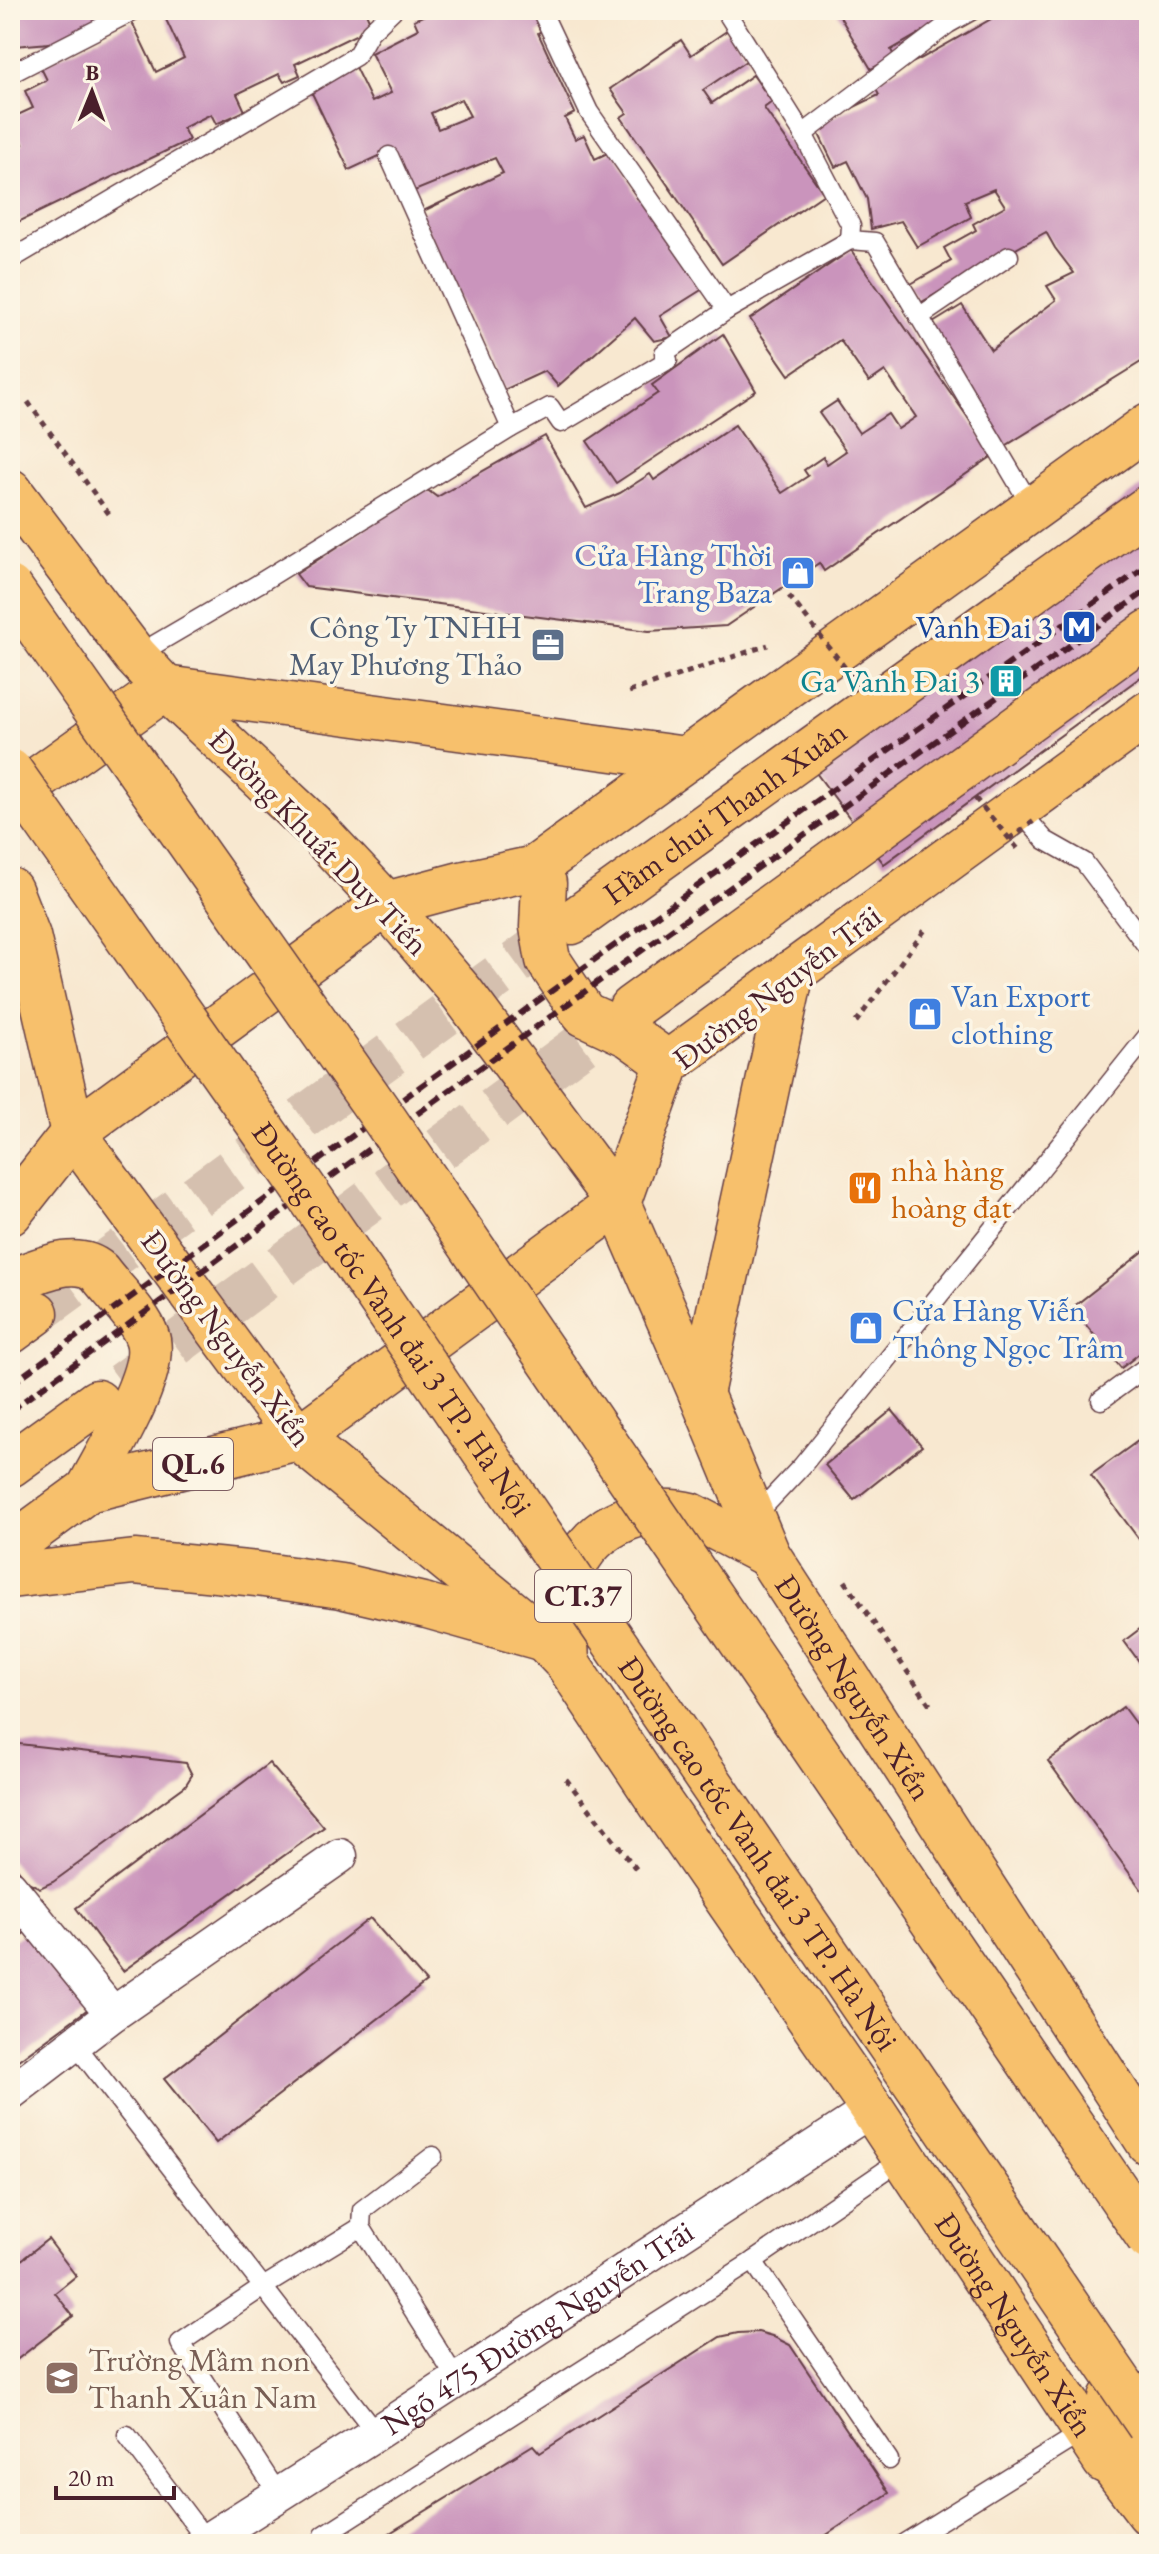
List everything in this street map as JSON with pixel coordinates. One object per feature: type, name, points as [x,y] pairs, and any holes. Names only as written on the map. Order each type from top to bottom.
[{"type":"main road","points":[[10,1213],[73,1133],[386,904],[535,868],[1149,425]]},
{"type":"main road","name":"Đường Khuất Duy Tiến","points":[[10,491],[135,656],[165,688],[311,824],[386,904],[462,993],[618,1203]]},
{"type":"main road","name":"Hầm chui Thanh Xuân","points":[[572,922],[1149,507]]},
{"type":"main road","points":[[10,588],[387,1123],[1149,2238]]},
{"type":"main road","points":[[631,1008],[1149,632]]},
{"type":"main road","points":[[10,799],[165,688],[686,759]]},
{"type":"main road","name":"Đường Nguyễn Trãi","points":[[618,1203],[668,1063],[792,972],[1021,829],[1149,713]]},
{"type":"main road","name":"Đường cao tốc Vành đai 3 TP. Hà Nội","points":[[10,771],[301,1184],[1149,2425]]},
{"type":"main road","points":[[535,868],[544,883],[542,927],[548,960],[584,1014],[629,1035],[668,1063]]},
{"type":"main road","points":[[10,890],[28,936],[73,1133]]},
{"type":"main road","points":[[701,1394],[792,972]]},
{"type":"main road","name":"Đường Nguyễn Xiển","points":[[73,1133],[298,1438],[555,1651],[905,2157],[1086,2430],[1149,2533]]},
{"type":"main road","points":[[298,1438],[618,1203]]},
{"type":"main road","name":"Đường Nguyễn Xiển","points":[[618,1203],[761,1536],[1149,2143]]},
{"type":"main road","points":[[19,1309],[46,1268],[92,1266],[147,1337],[150,1351],[148,1368],[140,1390],[88,1490]]},
{"type":"main road","points":[[10,1465],[97,1402]]},
{"type":"main road","name":"QL.6","points":[[10,1547],[88,1490],[298,1438]]},
{"type":"main road","points":[[10,1576],[135,1562],[257,1574],[341,1586],[427,1606],[555,1651],[574,1567],[584,1550],[619,1521],[654,1510],[680,1512],[761,1536]]},
{"type":"main road","name":"Đường Nguyễn Xiển","points":[[687,1841],[738,1845],[1149,2453]]},
{"type":"main road","points":[[1086,2430],[1149,2513]]},
{"type":"street","points":[[10,2093],[113,2014],[340,1856]]},
{"type":"street","points":[[10,1887],[113,2014]]},
{"type":"street","name":"Ngõ 475 Đường Nguyễn Trãi","points":[[206,2543],[872,2109]]},
{"type":"lane","points":[[10,74],[135,10]]},
{"type":"lane","points":[[10,260],[356,56],[370,32],[393,10]]},
{"type":"lane","points":[[541,10],[589,112],[727,310]]},
{"type":"lane","points":[[725,10],[803,134],[851,226],[850,240]]},
{"type":"lane","points":[[803,134],[948,24],[973,10]]},
{"type":"lane","points":[[389,156],[511,428]]},
{"type":"lane","points":[[135,656],[511,428],[550,407],[561,423],[668,360],[664,353],[727,310],[850,240],[875,242],[1033,509]]},
{"type":"lane","points":[[919,317],[1009,256]]},
{"type":"lane","points":[[1021,829],[1084,862],[1149,949]]},
{"type":"lane","points":[[761,1536],[802,1466],[1149,1034]]},
{"type":"lane","points":[[1101,1400],[1149,1365]]},
{"type":"lane","points":[[76,2045],[376,2433]]},
{"type":"lane","points":[[433,2156],[362,2210],[361,2227],[457,2380]]},
{"type":"lane","points":[[324,2535],[753,2261],[905,2157]]},
{"type":"lane","points":[[279,2495],[180,2343],[361,2227]]},
{"type":"lane","points":[[753,2261],[889,2460]]},
{"type":"lane","points":[[903,2544],[1086,2430]]},
{"type":"lane","points":[[127,2435],[206,2543]]},
{"type":"path","points":[[28,402],[109,514]]},
{"type":"path","points":[[789,596],[863,691]]},
{"type":"path","points":[[629,692],[774,643]]},
{"type":"path","points":[[975,798],[1021,829]]},
{"type":"path","points":[[856,1022],[928,927]]},
{"type":"path","points":[[845,1581],[933,1709]]},
{"type":"path","points":[[566,1779],[637,1870]]},
{"type":"building","points":[[11,10],[127,10],[61,42],[15,46]]},
{"type":"building","points":[[164,10],[372,10],[366,13],[372,27],[295,64],[300,75],[284,82],[279,74],[237,94],[245,111],[216,124],[211,114],[183,128],[189,140],[10,226],[10,151],[23,144],[11,118],[33,108],[25,91],[47,80],[40,66],[132,22],[156,72],[184,58]]},
{"type":"building","points":[[435,10],[538,10],[547,28],[538,33],[575,113],[565,118],[575,139],[584,135],[595,159],[614,150],[637,198],[645,195],[706,287],[660,316],[672,337],[654,341],[635,318],[558,386],[545,371],[504,390],[419,213],[503,173],[495,158],[412,192],[394,149],[349,170],[309,87],[354,65],[372,102],[391,93],[371,53],[418,29],[414,20]],"holes":[[[461,99],[470,116],[438,129],[431,113]]]},
{"type":"building","points":[[836,10],[960,10],[891,50],[894,56],[871,69]]},
{"type":"building","points":[[1007,10],[1149,10],[1149,357],[1002,448],[928,326],[962,305],[991,350],[1056,300],[1047,286],[1074,273],[1046,232],[920,303],[909,285],[951,261],[944,248],[976,230],[973,224],[1005,206],[994,189],[965,201],[971,217],[917,247],[901,221],[871,229],[867,199],[848,161],[835,167],[815,126],[879,95],[872,82]]},
{"type":"building","points":[[728,30],[749,59],[703,90],[712,103],[753,75],[772,102],[764,108],[824,194],[722,264],[621,117],[627,113],[610,89],[681,40],[691,55]]},
{"type":"building","points":[[851,250],[994,455],[824,571],[819,563],[726,626],[649,631],[306,587],[296,574],[426,489],[437,497],[545,436],[586,508],[620,493],[650,474],[654,480],[735,425],[782,493],[808,476],[804,470],[823,457],[827,464],[846,451],[819,413],[837,401],[859,433],[888,414],[898,429],[916,417],[885,371],[869,382],[840,340],[789,375],[750,319]]},
{"type":"building","points":[[723,334],[756,391],[616,483],[587,441],[658,393],[652,385]]},
{"type":"building","name":"Ga Vành Đai 3","points":[[1149,481],[1149,671],[884,864],[793,742]]},
{"type":"building","points":[[1149,1247],[1149,1346],[1121,1368],[1072,1308]]},
{"type":"building","points":[[892,1410],[922,1446],[854,1500],[825,1465]]},
{"type":"building","points":[[1149,1433],[1149,1548],[1147,1550],[1091,1475]]},
{"type":"building","points":[[1149,1622],[1149,1675],[1124,1641]]},
{"type":"building","points":[[1123,1707],[1149,1742],[1149,1900],[1048,1761]]},
{"type":"building","points":[[10,1743],[186,1763],[192,1775],[185,1786],[53,1882],[40,1888],[28,1882],[10,1860]]},
{"type":"building","points":[[269,1763],[324,1827],[123,1971],[76,1908]]},
{"type":"building","points":[[370,1918],[426,1982],[216,2143],[164,2079]]},
{"type":"building","points":[[29,1930],[92,2006],[10,2066],[10,1943]]},
{"type":"building","points":[[48,2239],[76,2276],[55,2293],[73,2316],[10,2365],[10,2258],[15,2265]]},
{"type":"building","points":[[758,2332],[790,2345],[889,2493],[813,2544],[372,2544],[533,2445],[540,2453],[720,2337]]},
{"type":"tunnel","points":[[36,1313],[572,922]]},
{"type":"tunnel","points":[[122,1384],[631,1008]]},
{"type":"railway","points":[[10,1385],[601,955],[1149,564]]},
{"type":"railway","points":[[10,1411],[613,971],[1149,589]]},
{"type":"place","name":"Cửa Hàng Thời Trang Baza","points":[[798,573]]},
{"type":"place","name":"Vành Đai 3","points":[[1079,627]]},
{"type":"place","name":"Công Ty TNHH May Phương Thảo","points":[[548,645]]},
{"type":"place","name":"Ga Vành Đai 3","points":[[1006,681]]},
{"type":"place","name":"Van Export clothing","points":[[925,1014]]},
{"type":"place","name":"nhà hàng hoàng đạt","points":[[865,1188]]},
{"type":"place","name":"Cửa Hàng Viễn Thông Ngọc Trâm","points":[[866,1328]]},
{"type":"place","name":"Trường Mầm non Thanh Xuân Nam","points":[[62,2378]]}]
